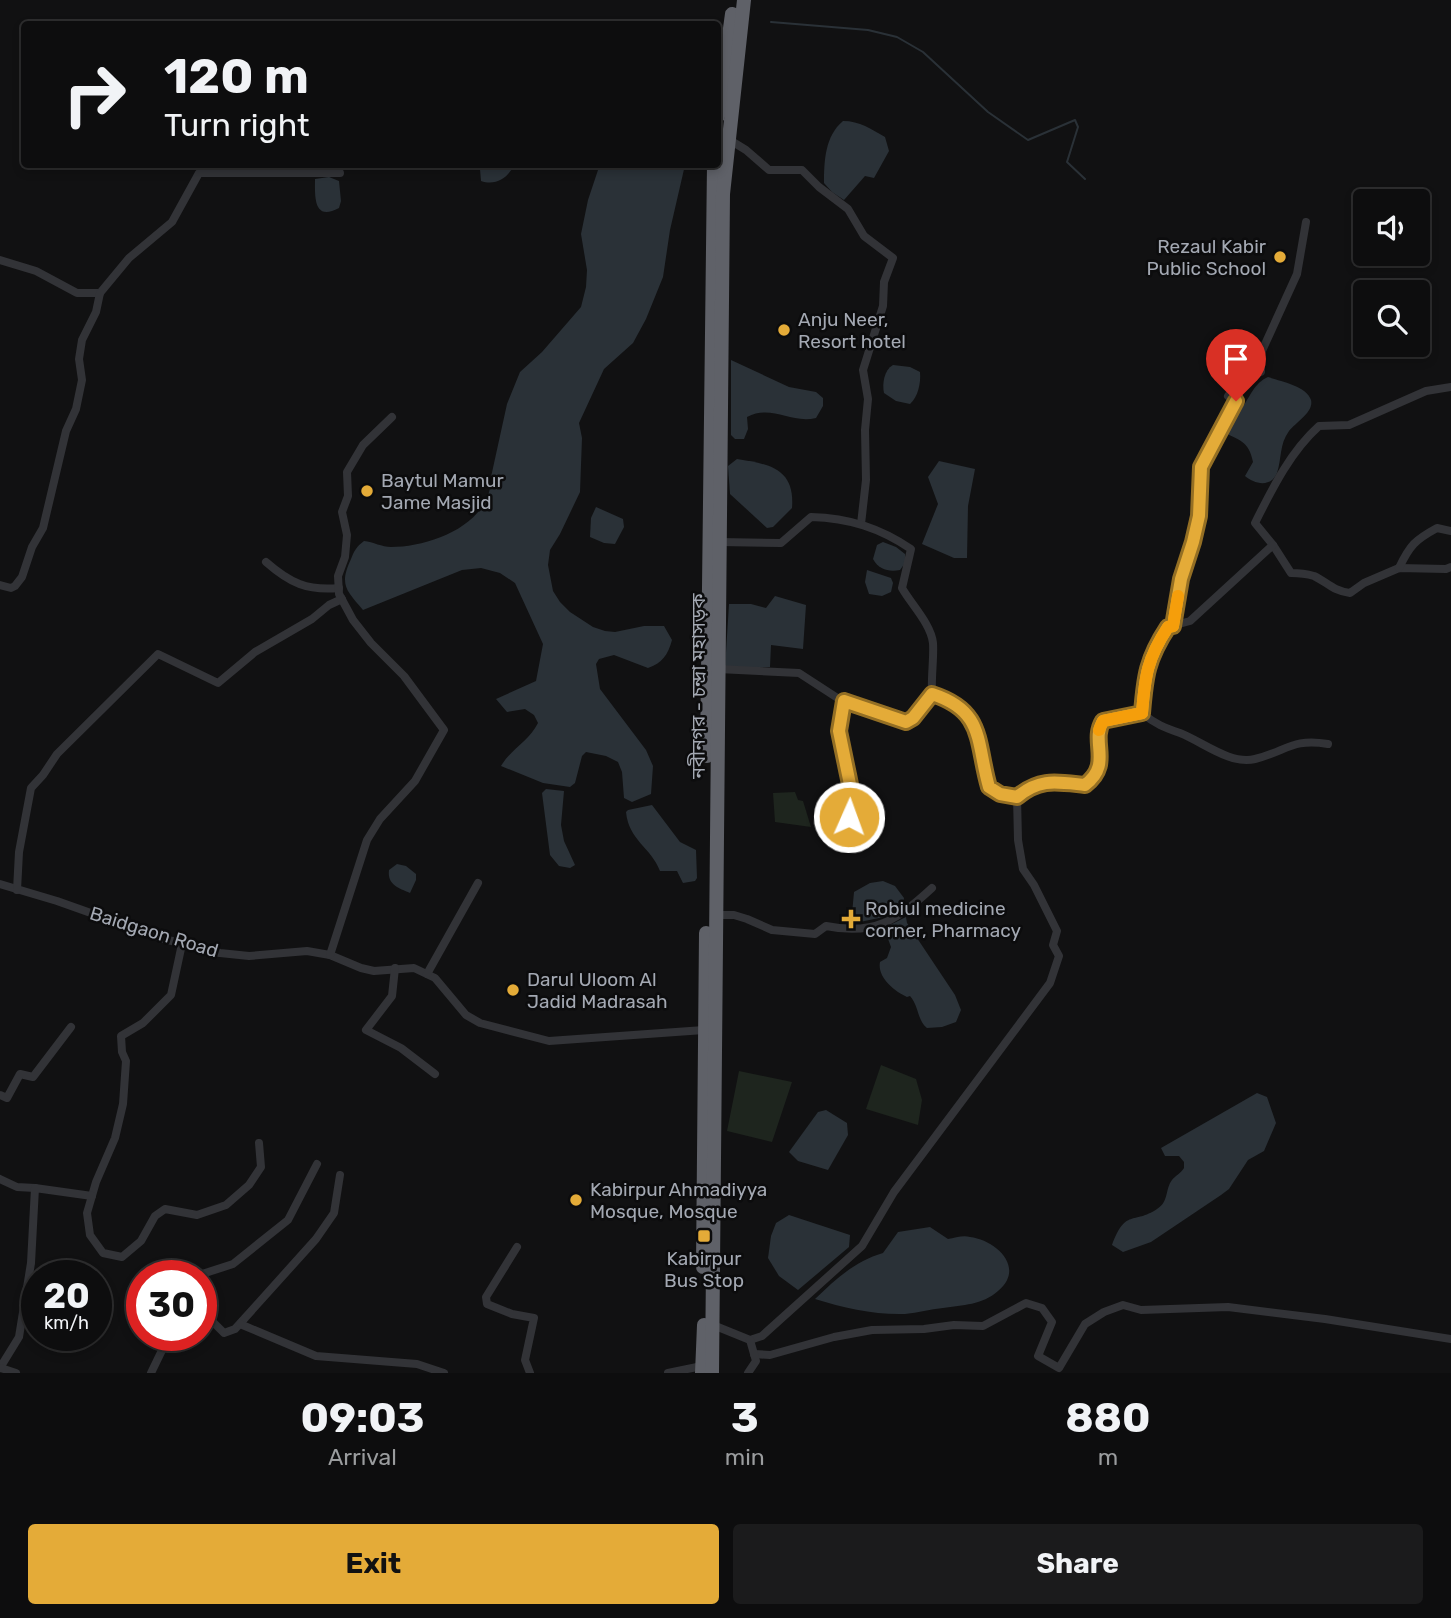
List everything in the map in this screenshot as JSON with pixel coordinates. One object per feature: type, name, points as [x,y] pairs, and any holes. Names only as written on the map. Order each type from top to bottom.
[{"type":"highway","points":[[721,94],[734,0]]},
{"type":"highway","name":"নবীনগর - চন্দ্রা মহাসড়ক","points":[[705,1371],[713,1325],[723,194],[744,0]]},
{"type":"highway","name":"নবীনগর - চন্দ্রা মহাসড়ক","points":[[705,1371],[704,1030],[713,168]]},
{"type":"street","points":[[728,139],[769,170],[802,170],[848,209],[864,236],[893,258],[884,282],[883,306],[863,370],[868,399],[865,430],[866,480],[861,524]]},
{"type":"street","points":[[0,585],[11,588],[22,577],[32,547],[43,528],[66,432],[82,380],[79,359],[82,340],[96,312],[100,293],[129,258],[172,222],[199,173],[340,173]]},
{"type":"street","points":[[1173,626],[1181,579],[1199,516],[1201,467],[1236,401],[1228,396],[1242,380],[1248,367],[1261,372],[1261,353],[1297,274],[1306,222]]},
{"type":"street","points":[[0,260],[36,271],[77,293],[100,293]]},
{"type":"street","points":[[1451,387],[1426,391],[1349,425],[1319,426],[1289,462],[1255,523],[1273,544],[1290,573],[1312,576],[1343,592],[1350,593],[1364,583],[1399,568],[1451,567]]},
{"type":"street","points":[[330,955],[367,840],[380,819],[415,780],[444,730],[404,676],[371,643],[354,620],[339,589],[338,576],[345,557],[347,535],[342,512],[348,496],[347,472],[363,445],[393,417]]},
{"type":"street","points":[[718,669],[799,673],[844,701],[906,722],[913,718],[932,694],[930,670],[933,641],[928,627],[901,588],[911,549],[891,536],[861,524],[811,517],[781,543],[719,542]]},
{"type":"street","points":[[1399,568],[1415,540],[1437,528],[1451,531]]},
{"type":"street","points":[[1142,713],[1147,669],[1153,650],[1168,627],[1190,621],[1273,544]]},
{"type":"street","points":[[266,562],[308,588],[339,589]]},
{"type":"street","points":[[17,890],[19,852],[31,788],[57,754],[158,654],[218,683],[255,652],[342,599]]},
{"type":"street","points":[[932,694],[944,698],[973,721],[989,787],[1000,794],[1017,797],[1035,784],[1055,782],[1085,785],[1093,780],[1099,767],[1101,747],[1098,733],[1103,721],[1142,713]]},
{"type":"street","points":[[839,830],[849,817],[852,794],[839,731],[844,701]]},
{"type":"street","points":[[1142,713],[1156,725],[1202,746],[1244,760],[1276,752],[1300,742],[1328,744]]},
{"type":"street","points":[[713,1325],[750,1340],[762,1336],[862,1246],[894,1192],[1055,975],[1059,957],[1053,945],[1057,931],[1023,869],[1018,840],[1017,797]]},
{"type":"street","points":[[478,883],[427,974],[435,978],[466,1015],[480,1023],[549,1041],[704,1030]]},
{"type":"street","name":"Baidgaon Road","points":[[0,884],[182,944],[220,953],[249,956],[307,951],[330,955],[374,971],[414,968],[427,974]]},
{"type":"street","points":[[716,915],[734,915],[772,930],[815,934],[826,926],[851,931],[892,920],[932,888]]},
{"type":"street","points":[[182,944],[171,995],[143,1023],[121,1036],[122,1052],[126,1061],[123,1104],[115,1138],[87,1213],[90,1235],[103,1253],[122,1257],[141,1241],[155,1216],[165,1209],[197,1216],[226,1205],[249,1185],[261,1167],[259,1143]]},
{"type":"street","points":[[395,968],[392,996],[366,1030],[401,1048],[435,1074]]},
{"type":"street","points":[[0,1095],[7,1098],[20,1074],[33,1077],[71,1027]]},
{"type":"street","points":[[217,1269],[233,1264],[288,1220],[317,1164]]},
{"type":"street","points":[[217,1326],[224,1333],[235,1329],[316,1239],[334,1213],[340,1175]]},
{"type":"street","points":[[0,1179],[17,1187],[92,1196]]},
{"type":"street","points":[[16,1373],[0,1368],[19,1337],[31,1263],[35,1188]]},
{"type":"street","points":[[517,1247],[485,1297],[486,1304],[512,1314],[534,1318],[525,1360],[530,1373]]},
{"type":"street","points":[[754,1354],[769,1356],[834,1337],[872,1330],[983,1326],[1026,1303],[1042,1308],[1052,1322],[1038,1356],[1059,1368],[1085,1325],[1104,1312],[1123,1305],[1142,1310],[1228,1307],[1451,1339]]},
{"type":"street","points":[[240,1324],[316,1356],[417,1364],[444,1373]]},
{"type":"street","points":[[748,1373],[756,1361],[750,1340]]},
{"type":"street","points":[[151,1373],[160,1351]]},
{"type":"street","points":[[668,1373],[705,1371]]},
{"type":"shaded area","points":[[843,121],[860,124],[885,137],[889,151],[874,178],[865,176],[844,200],[824,183],[829,141]]},
{"type":"shaded area","points":[[512,168],[505,177],[496,182],[481,181],[480,169]]},
{"type":"shaded area","points":[[599,168],[684,168],[670,230],[663,277],[646,319],[633,343],[604,369],[579,423],[582,438],[580,492],[550,550],[548,565],[553,591],[560,602],[593,627],[615,632],[644,626],[664,626],[672,640],[664,658],[648,668],[614,655],[599,659],[596,664],[600,689],[646,750],[653,766],[651,794],[632,802],[624,798],[622,772],[618,762],[606,756],[586,752],[582,756],[575,783],[570,787],[543,783],[501,766],[538,723],[534,715],[525,709],[507,712],[496,699],[536,681],[543,644],[515,583],[500,573],[481,568],[462,570],[363,610],[349,592],[345,581],[353,554],[364,541],[391,547],[424,543],[456,530],[481,508],[489,494],[507,404],[520,372],[542,352],[581,307],[587,270],[581,234]]},
{"type":"shaded area","points":[[329,177],[339,181],[341,201],[339,208],[324,212],[317,205],[315,179]]},
{"type":"shaded area","points":[[731,360],[789,387],[816,392],[823,398],[823,406],[816,418],[798,419],[773,413],[756,414],[747,417],[748,429],[744,439],[735,439],[731,435]]},
{"type":"shaded area","points":[[893,365],[910,367],[920,372],[918,390],[910,404],[896,401],[884,393],[884,377]]},
{"type":"shaded area","points":[[1268,377],[1304,391],[1311,404],[1307,413],[1286,436],[1274,478],[1262,483],[1245,476],[1253,462],[1246,445],[1221,431],[1242,408],[1256,387]]},
{"type":"shaded area","points":[[737,459],[770,466],[785,477],[792,495],[792,508],[773,527],[767,528],[730,494],[728,466]]},
{"type":"shaded area","points":[[939,461],[975,469],[968,506],[967,558],[954,558],[922,544],[938,504],[928,477]]},
{"type":"shaded area","points":[[596,507],[623,519],[624,527],[615,544],[590,537],[591,518]]},
{"type":"shaded area","points":[[883,542],[905,554],[905,563],[900,570],[885,569],[878,566],[873,559],[877,545]]},
{"type":"shaded area","points":[[867,570],[891,578],[891,592],[882,596],[869,594],[865,582]]},
{"type":"shaded area","points":[[775,596],[806,605],[803,649],[771,645],[770,667],[725,668],[729,604],[751,604],[766,608]]},
{"type":"shaded area","points":[[546,789],[564,791],[561,825],[564,841],[575,865],[570,868],[559,866],[550,855],[542,793]]},
{"type":"shaded area","points":[[795,792],[798,800],[803,801],[811,827],[775,822],[773,793]]},
{"type":"shaded area","points":[[652,805],[680,842],[696,850],[695,881],[683,883],[677,871],[660,871],[631,830],[626,812]]},
{"type":"shaded area","points":[[397,864],[406,866],[416,874],[410,893],[390,879],[389,870]]},
{"type":"shaded area","points":[[883,881],[895,886],[904,898],[902,909],[893,915],[860,922],[852,914],[854,892],[870,883]]},
{"type":"shaded area","points":[[906,917],[907,923],[955,995],[961,1010],[956,1022],[927,1028],[910,996],[897,991],[881,973],[880,962],[887,958],[891,947],[884,928]]},
{"type":"shaded area","points":[[881,1065],[916,1079],[922,1100],[918,1125],[866,1109]]},
{"type":"shaded area","points":[[739,1071],[792,1082],[772,1142],[727,1131]]},
{"type":"shaded area","points":[[1257,1093],[1267,1097],[1276,1123],[1264,1151],[1248,1160],[1229,1189],[1151,1242],[1123,1252],[1112,1245],[1126,1222],[1149,1214],[1161,1206],[1173,1179],[1184,1168],[1184,1162],[1179,1156],[1165,1156],[1161,1148]]},
{"type":"shaded area","points":[[826,1110],[847,1123],[848,1135],[828,1170],[798,1161],[789,1152],[818,1112]]},
{"type":"shaded area","points":[[789,1215],[850,1235],[849,1247],[798,1290],[779,1276],[768,1258],[776,1223]]},
{"type":"shaded area","points":[[930,1227],[948,1239],[962,1236],[980,1239],[998,1249],[1008,1265],[1006,1282],[992,1296],[979,1302],[905,1314],[860,1310],[815,1299],[855,1266],[883,1253],[898,1232]]},
{"type":"waterway","points":[[771,22],[868,30],[897,37],[923,52],[988,112],[1028,140],[1075,120],[1078,127],[1067,162],[1085,179]]},
{"type":"slow traffic","points":[[1099,730],[1100,724],[1108,719],[1142,713],[1147,669],[1153,650],[1168,627],[1173,626],[1178,596]]},
{"type":"place","name":"Rezaul Kabir Public School","points":[[1280,257]]},
{"type":"place","name":"Anju Neer, Resort hotel","points":[[784,330]]},
{"type":"place","name":"Baytul Mamur Jame Masjid","points":[[367,491]]},
{"type":"place","name":"Robiul medicine corner, Pharmacy","points":[[851,919]]},
{"type":"place","name":"Darul Uloom Al Jadid Madrasah","points":[[513,990]]},
{"type":"place","name":"Kabirpur Ahmadiyya Mosque, Mosque","points":[[576,1200]]},
{"type":"place","name":"Kabirpur Bus Stop","points":[[704,1236]]},
{"type":"route","points":[[849,817],[852,794],[850,774],[839,731],[844,701],[906,722],[913,718],[932,694],[944,698],[973,721],[989,787],[1000,794],[1017,797],[1035,784],[1055,782],[1085,785],[1093,780],[1099,767],[1100,724],[1108,719],[1142,713],[1147,669],[1153,650],[1168,627],[1173,626],[1181,579],[1199,516],[1201,467],[1236,401]]}]
